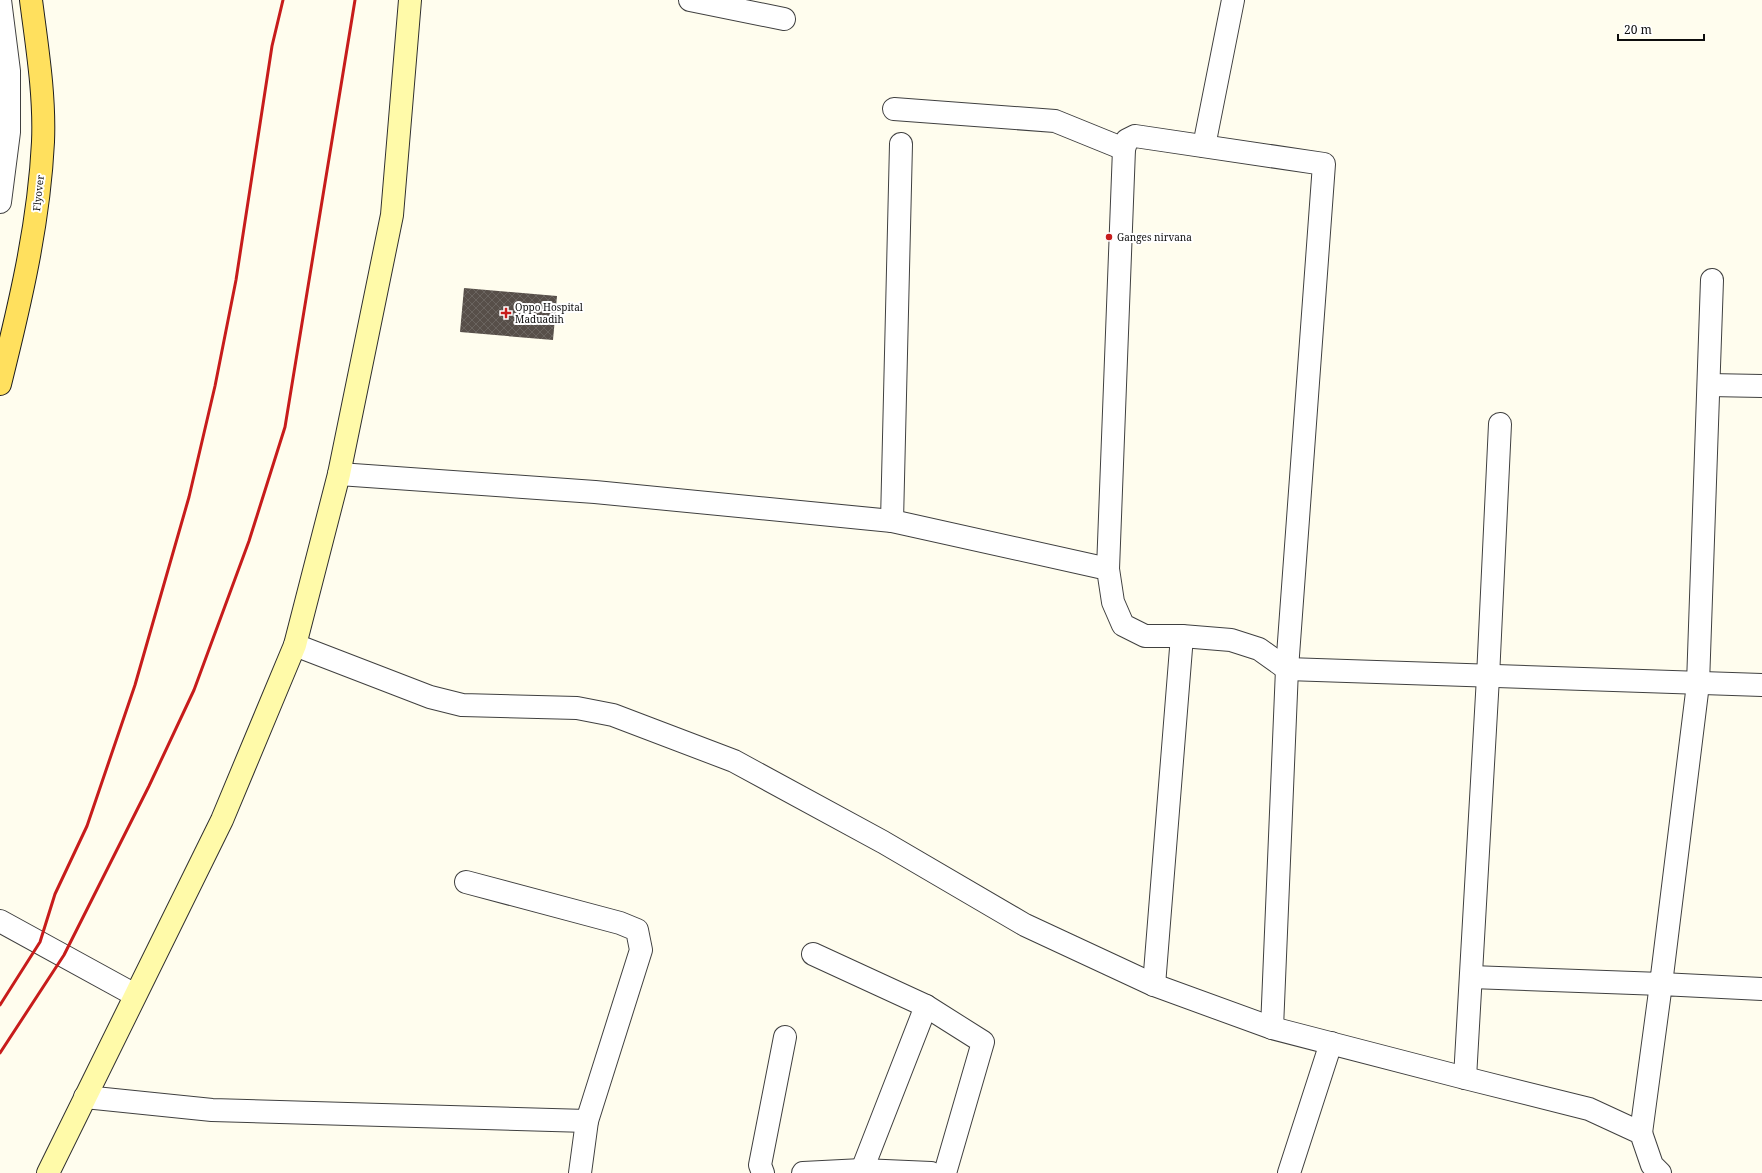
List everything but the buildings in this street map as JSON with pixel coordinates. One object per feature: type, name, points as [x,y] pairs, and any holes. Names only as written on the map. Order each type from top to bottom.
[{"type":"main road","name":"Flyover","points":[[0,384],[23,291],[39,191],[43,141],[41,80],[32,0]]},
{"type":"street","points":[[0,0],[9,71],[9,132],[0,202]]},
{"type":"street","points":[[48,1173],[222,820],[295,645],[339,474],[392,215],[410,0]]},
{"type":"street","points":[[690,0],[784,19]]},
{"type":"street","points":[[1204,146],[1233,0]]},
{"type":"street","points":[[894,109],[1055,121],[1124,149]]},
{"type":"street","points":[[1272,1028],[1287,669],[1324,164],[1135,136],[1127,140],[1124,149],[1108,569],[1113,602],[1122,625],[1145,636],[1182,636],[1231,640],[1259,649],[1287,669],[1488,677],[1762,685]]},
{"type":"street","points":[[892,521],[901,144]]},
{"type":"street","points":[[1660,1173],[1652,1166],[1641,1133],[1698,684],[1712,280]]},
{"type":"street","points":[[1708,386],[1762,386]]},
{"type":"street","points":[[1465,1078],[1488,677],[1500,424]]},
{"type":"street","points":[[339,474],[595,492],[892,521],[1108,569]]},
{"type":"street","points":[[1154,985],[1182,636]]},
{"type":"street","points":[[295,645],[430,697],[462,705],[577,708],[613,715],[734,761],[883,842],[1026,925],[1154,985],[1272,1028],[1331,1042],[1465,1078],[1589,1108],[1641,1133]]},
{"type":"street","points":[[466,882],[620,923],[637,930],[641,950],[587,1120],[580,1173]]},
{"type":"street","points":[[0,921],[135,995]]},
{"type":"street","points":[[813,954],[926,1006],[983,1042],[945,1173]]},
{"type":"street","points":[[1471,977],[1661,984],[1762,990]]},
{"type":"street","points":[[862,1170],[926,1006]]},
{"type":"street","points":[[763,1173],[760,1165],[785,1037]]},
{"type":"street","points":[[1289,1173],[1331,1042]]},
{"type":"street","points":[[85,1097],[212,1110],[587,1120]]},
{"type":"street","points":[[803,1173],[862,1170],[931,1173]]},
{"type":"railway","points":[[0,1005],[40,942],[55,894],[87,826],[135,685],[189,497],[215,386],[236,280],[272,46],[283,0]]},
{"type":"railway","points":[[0,1053],[64,955],[149,786],[194,690],[249,541],[285,427],[355,0]]},
{"type":"place","name":"Ganges nirvana","points":[[1109,237]]},
{"type":"place","name":"Oppo Hospital Maduadih","points":[[506,313]]}]
